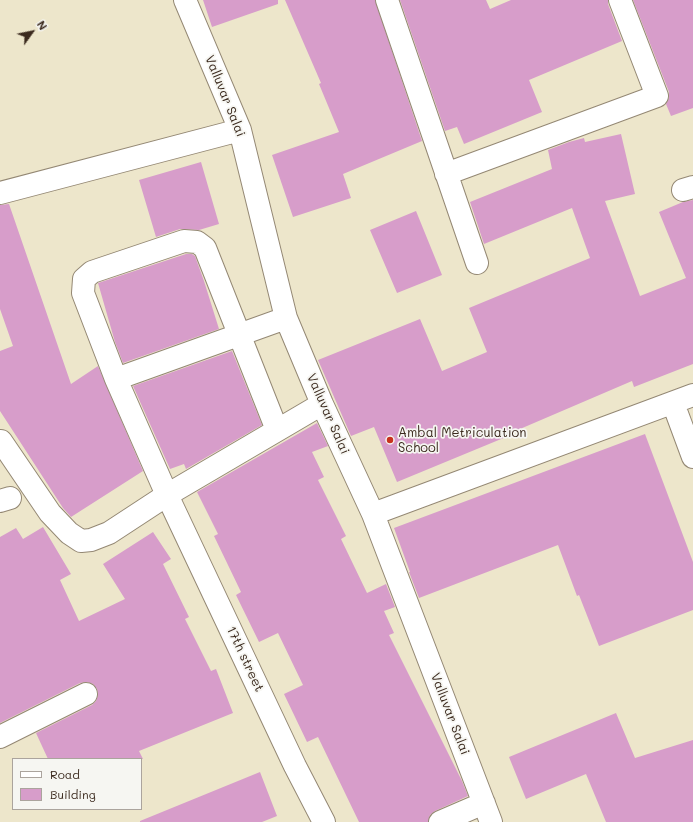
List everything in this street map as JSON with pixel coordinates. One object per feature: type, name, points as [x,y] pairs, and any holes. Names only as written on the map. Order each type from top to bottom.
[{"type":"street","name":"Valluvar Salai","points":[[185,0],[240,130],[286,318],[322,404],[373,514],[487,812]]},
{"type":"street","points":[[387,0],[476,262]]},
{"type":"street","points":[[446,174],[657,96],[620,0]]},
{"type":"street","points":[[0,192],[240,130]]},
{"type":"street","name":"17th street","points":[[277,430],[205,248],[197,242],[184,242],[92,272],[84,279],[83,293],[116,379],[168,495],[295,766],[324,822]]},
{"type":"street","points":[[116,379],[286,318]]},
{"type":"street","points":[[373,514],[693,395]]},
{"type":"street","points":[[673,403],[693,457]]},
{"type":"street","points":[[1,440],[50,513],[69,533],[81,541],[91,540],[108,533],[168,495],[322,404]]},
{"type":"street","points":[[0,737],[86,694]]},
{"type":"street","points":[[440,822],[487,812]]},
{"type":"building","points":[[203,0],[278,0],[278,4],[212,27]]},
{"type":"building","points":[[285,0],[375,0],[422,141],[343,174],[351,198],[293,217],[272,155],[339,132],[319,84],[321,83]]},
{"type":"building","points":[[400,0],[486,0],[490,9],[511,0],[608,0],[608,4],[622,41],[529,80],[542,112],[464,144],[457,127],[445,131]]},
{"type":"building","points":[[633,0],[693,0],[693,108],[671,116],[666,104],[669,98],[669,92]]},
{"type":"building","points":[[621,134],[635,194],[605,201],[640,296],[686,278],[659,212],[683,202],[693,200],[693,364],[634,387],[632,381],[506,435],[506,437],[397,482],[374,427],[351,436],[318,360],[420,319],[442,371],[487,352],[469,308],[590,258],[572,208],[484,244],[470,202],[552,169],[548,150],[584,138],[585,142]]},
{"type":"building","points":[[201,162],[219,224],[199,230],[180,229],[156,237],[139,180]]},
{"type":"building","points":[[9,204],[71,384],[98,366],[143,471],[71,517],[63,508],[0,411],[0,351],[13,346],[0,309],[0,205]]},
{"type":"building","points":[[416,211],[442,275],[397,293],[370,230]]},
{"type":"building","points":[[186,254],[192,254],[195,256],[219,329],[123,363],[115,342],[98,283]]},
{"type":"building","points":[[232,351],[262,425],[186,469],[184,464],[170,469],[133,386]]},
{"type":"building","points":[[317,423],[328,446],[312,452],[324,477],[318,480],[346,536],[341,539],[367,593],[386,584],[395,607],[384,611],[394,633],[389,635],[462,781],[468,796],[435,811],[430,815],[428,822],[359,822],[318,737],[307,742],[284,694],[303,685],[278,633],[259,642],[236,595],[241,592],[214,536],[218,534],[197,492]]},
{"type":"building","points":[[645,434],[693,562],[693,610],[599,646],[579,595],[577,596],[558,545],[419,598],[394,528]]},
{"type":"building","points":[[43,527],[71,574],[60,580],[79,621],[125,599],[103,564],[153,532],[171,559],[163,564],[189,617],[185,619],[211,671],[216,669],[233,713],[139,751],[143,759],[48,758],[36,733],[92,705],[96,701],[98,695],[97,689],[93,684],[87,682],[80,683],[0,723],[0,537],[16,528],[23,539]]},
{"type":"building","points":[[616,713],[635,758],[693,740],[693,822],[606,822],[586,774],[526,799],[509,757]]},
{"type":"building","points":[[260,772],[277,816],[262,822],[140,822],[140,821]]},
{"type":"place","name":"Ambal Metriculation School","points":[[390,440]]}]
